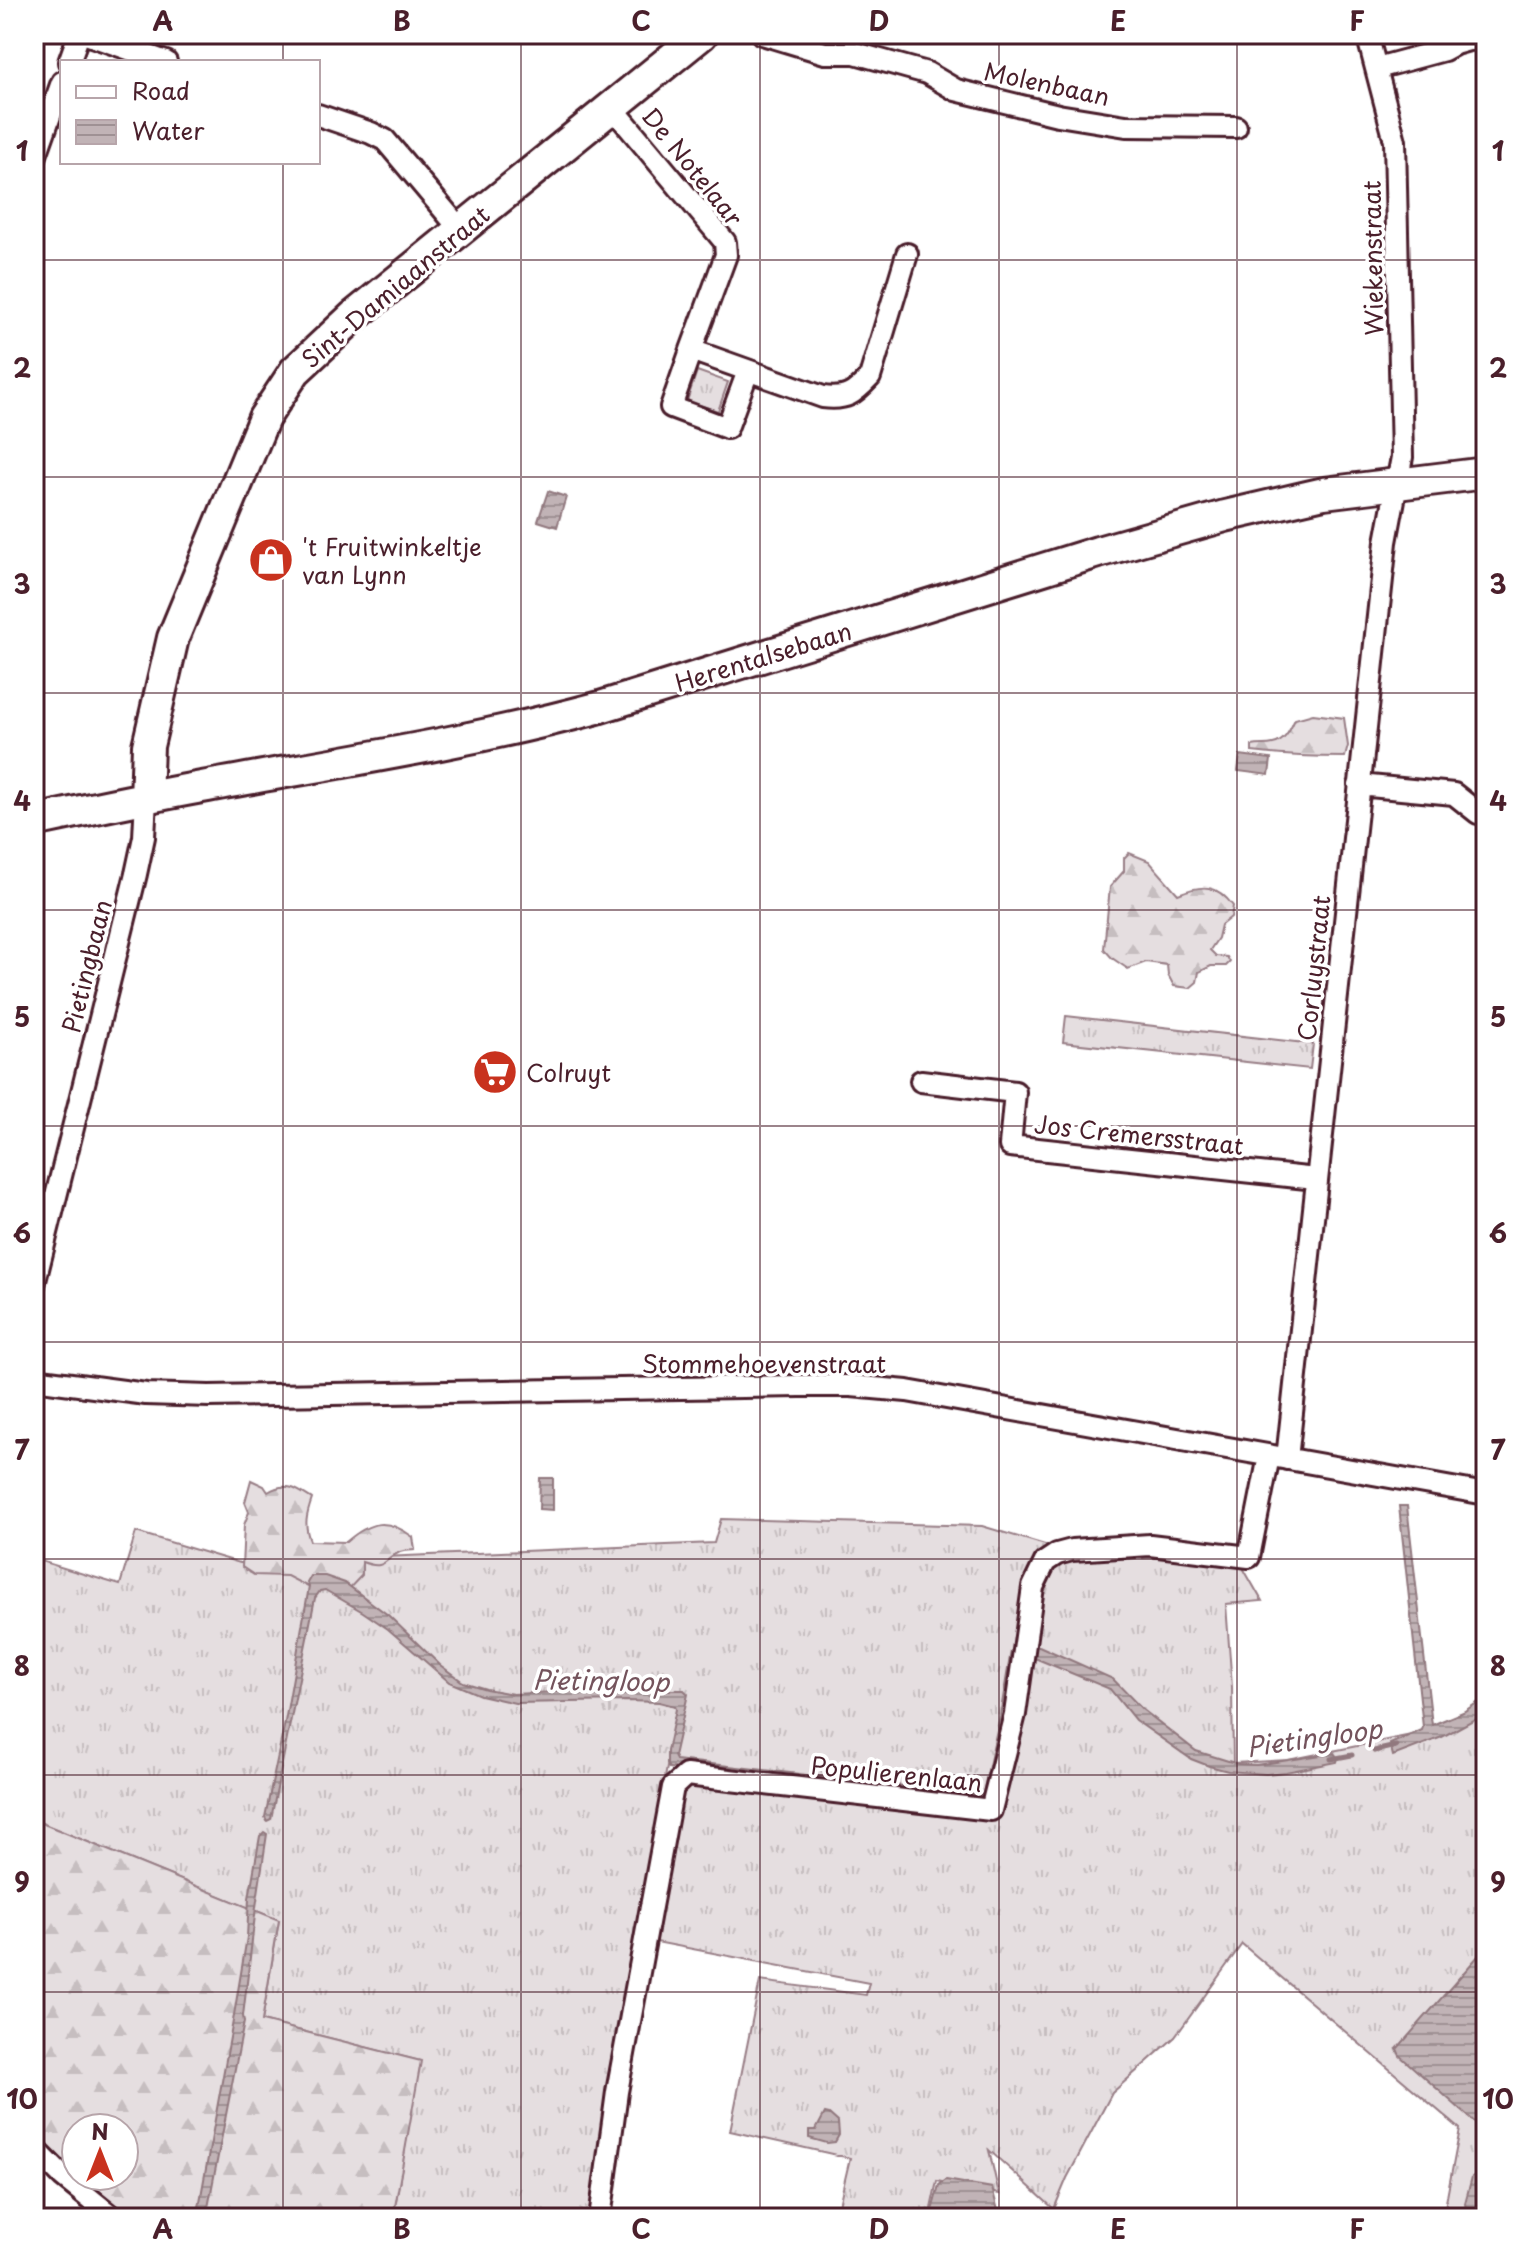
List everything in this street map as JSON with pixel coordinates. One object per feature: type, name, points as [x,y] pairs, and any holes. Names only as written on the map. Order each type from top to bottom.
[{"type":"main road","name":"Sint-Damiaanstraat","points":[[146,798],[148,746],[173,638],[264,418],[295,371],[329,337],[702,34]]},
{"type":"main road","name":"Herentalsebaan","points":[[34,821],[533,725],[1225,516],[1324,493],[1486,473]]},
{"type":"street","points":[[70,60],[79,34]]},
{"type":"street","points":[[86,34],[160,60]]},
{"type":"street","name":"Molenbaan","points":[[762,34],[825,53],[855,53],[870,57],[927,73],[956,90],[1058,115],[1126,126],[1236,127]]},
{"type":"street","name":"Wiekenstraat","points":[[1367,34],[1395,141],[1402,457],[1396,483]]},
{"type":"street","points":[[1377,68],[1469,40],[1486,39]]},
{"type":"street","points":[[34,161],[60,88]]},
{"type":"street","name":"De Notelaar","points":[[612,107],[725,242],[726,255],[671,407],[727,428],[748,371]]},
{"type":"street","points":[[320,116],[385,140],[460,229]]},
{"type":"street","points":[[691,350],[823,397],[841,399],[858,390],[870,377],[907,254]]},
{"type":"street","name":"Corluystraat","points":[[1278,1457],[1316,1179],[1388,530],[1396,483]]},
{"type":"street","points":[[1359,785],[1454,794],[1478,813],[1486,814]]},
{"type":"street","name":"Pietingbaan","points":[[34,1285],[136,874],[144,837],[146,798]]},
{"type":"street","name":"Jos Cremersstraat","points":[[921,1081],[1015,1092],[1010,1146],[1316,1179]]},
{"type":"street","name":"Stommehoevenstraat","points":[[34,1379],[146,1394],[209,1396],[851,1386],[960,1399],[1486,1494]]},
{"type":"street","name":"Populierenlaan","points":[[600,2218],[617,2092],[673,1787],[686,1775],[991,1810],[1015,1714],[1033,1587],[1045,1562],[1057,1554],[1072,1550],[1150,1545],[1249,1557],[1278,1457]]},
{"type":"street","points":[[34,2148],[63,2177],[114,2218]]},
{"type":"green space","points":[[697,371],[728,382],[718,411],[687,401]]},
{"type":"green space","points":[[1313,714],[1344,718],[1348,746],[1345,757],[1252,752],[1252,746],[1281,741],[1295,719]]},
{"type":"green space","points":[[1129,853],[1149,861],[1178,894],[1209,888],[1227,899],[1233,906],[1231,917],[1221,925],[1218,938],[1210,950],[1216,956],[1227,957],[1230,962],[1226,966],[1211,966],[1199,972],[1197,982],[1190,988],[1174,986],[1167,965],[1146,962],[1128,969],[1104,949],[1110,887],[1124,871],[1124,858]]},
{"type":"green space","points":[[1066,1016],[1313,1044],[1310,1069],[1063,1042]]},
{"type":"green space","points":[[251,1480],[264,1486],[268,1492],[286,1487],[312,1499],[306,1520],[310,1541],[346,1542],[371,1526],[387,1524],[413,1537],[415,1550],[400,1552],[381,1565],[362,1562],[362,1575],[345,1593],[327,1588],[312,1589],[287,1576],[254,1575],[242,1567],[244,1525],[249,1512],[245,1502]]},
{"type":"green space","points":[[721,1519],[982,1526],[1055,1548],[1019,1658],[985,1804],[667,1767],[605,2101],[589,2218],[393,2218],[420,2061],[262,2021],[279,1920],[34,1820],[34,1559],[120,1585],[136,1532],[240,1563],[714,1543]]},
{"type":"green space","points":[[1131,1553],[1238,1559],[1262,1601],[1226,1604],[1233,1763],[1288,1760],[1436,1730],[1486,1703],[1486,2218],[1443,2218],[1460,2129],[1242,1944],[1175,2037],[1112,2093],[1054,2209],[989,2150],[999,2194],[937,2181],[929,2218],[836,2218],[850,2158],[730,2131],[760,1981],[866,1995],[869,1983],[651,1941],[678,1797],[690,1785],[980,1816],[1039,1585],[1059,1562]]},
{"type":"green space","points":[[34,1820],[279,1920],[262,2021],[421,2061],[393,2218],[124,2218],[96,2192],[140,2192],[140,2112],[60,2112],[60,2157],[34,2132]]},
{"type":"water","points":[[548,491],[566,497],[557,527],[538,521]]},
{"type":"water","points":[[1240,755],[1271,759],[1269,775],[1238,771]]},
{"type":"water","points":[[540,1478],[553,1478],[553,1510],[539,1509]]},
{"type":"water","points":[[1399,1506],[1407,1506],[1432,1725],[1463,1712],[1486,1697],[1486,1713],[1442,1737],[1393,1756],[1390,1744],[1423,1727]]},
{"type":"water","points":[[311,1576],[325,1576],[345,1583],[388,1615],[440,1665],[463,1682],[513,1694],[684,1690],[688,1694],[674,1756],[676,1760],[980,1795],[983,1793],[1000,1716],[1011,1651],[1021,1646],[989,1796],[981,1801],[669,1768],[667,1751],[675,1706],[627,1701],[515,1703],[480,1695],[449,1682],[388,1629],[325,1590],[320,1591],[315,1598],[271,1819],[267,1821],[265,1817],[309,1587],[307,1583]]},
{"type":"water","points":[[1039,1646],[1113,1679],[1142,1709],[1196,1751],[1238,1764],[1256,1765],[1334,1753],[1337,1762],[1266,1774],[1228,1771],[1191,1759],[1135,1720],[1110,1689],[1030,1656],[1031,1647]]},
{"type":"water","points":[[264,1832],[267,1834],[244,2022],[206,2218],[197,2218],[247,1937],[249,1898],[260,1836]]},
{"type":"water","points":[[1486,1947],[1486,2132],[1400,2056],[1397,2049]]},
{"type":"water","points":[[825,2113],[838,2122],[839,2135],[835,2142],[809,2138],[809,2130],[816,2130]]},
{"type":"water","points":[[1486,2172],[1486,2186],[1482,2188],[1478,2218],[1467,2218],[1465,2203],[1472,2177]]},
{"type":"water","points":[[946,2180],[992,2188],[1000,2218],[930,2218],[939,2185]]},
{"type":"waterway","name":"Pietingloop","points":[[1374,1751],[1396,1746]]},
{"type":"waterway","name":"Pietingloop","points":[[1331,1759],[1352,1755]]},
{"type":"place","name":"'t Fruitwinkeltje van Lynn","points":[[271,560]]},
{"type":"place","name":"Colruyt","points":[[495,1072]]}]
